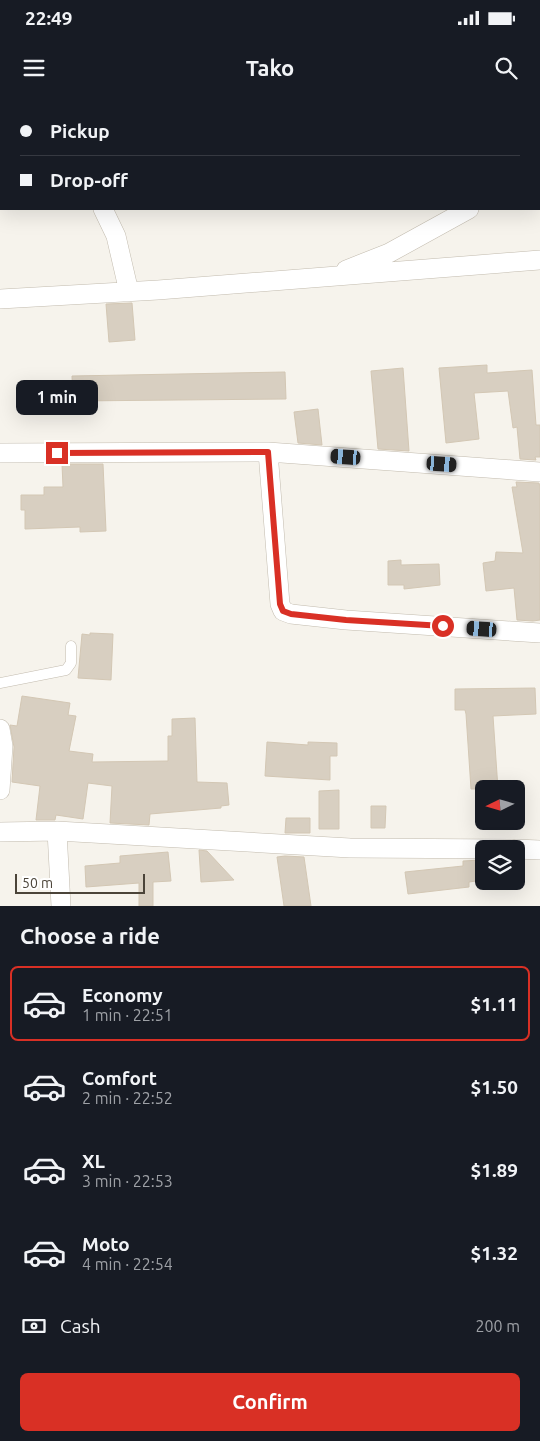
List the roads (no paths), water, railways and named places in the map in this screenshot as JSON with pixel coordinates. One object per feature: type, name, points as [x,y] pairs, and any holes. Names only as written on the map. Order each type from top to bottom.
[{"type":"street","points":[[103,210],[116,236],[129,292]]},
{"type":"street","points":[[326,277],[389,253],[467,210]]},
{"type":"street","points":[[0,299],[129,292],[540,260]]},
{"type":"street","points":[[268,452],[280,604],[283,611],[291,614],[346,620],[540,633]]},
{"type":"street","points":[[0,453],[268,452],[540,472]]},
{"type":"street","points":[[0,729],[3,746],[0,790]]},
{"type":"street","points":[[57,831],[61,906]]},
{"type":"street","points":[[0,832],[57,831],[350,848],[475,849]]},
{"type":"street","points":[[525,849],[540,850]]},
{"type":"lane","points":[[0,683],[66,670],[71,663],[71,646]]}]
